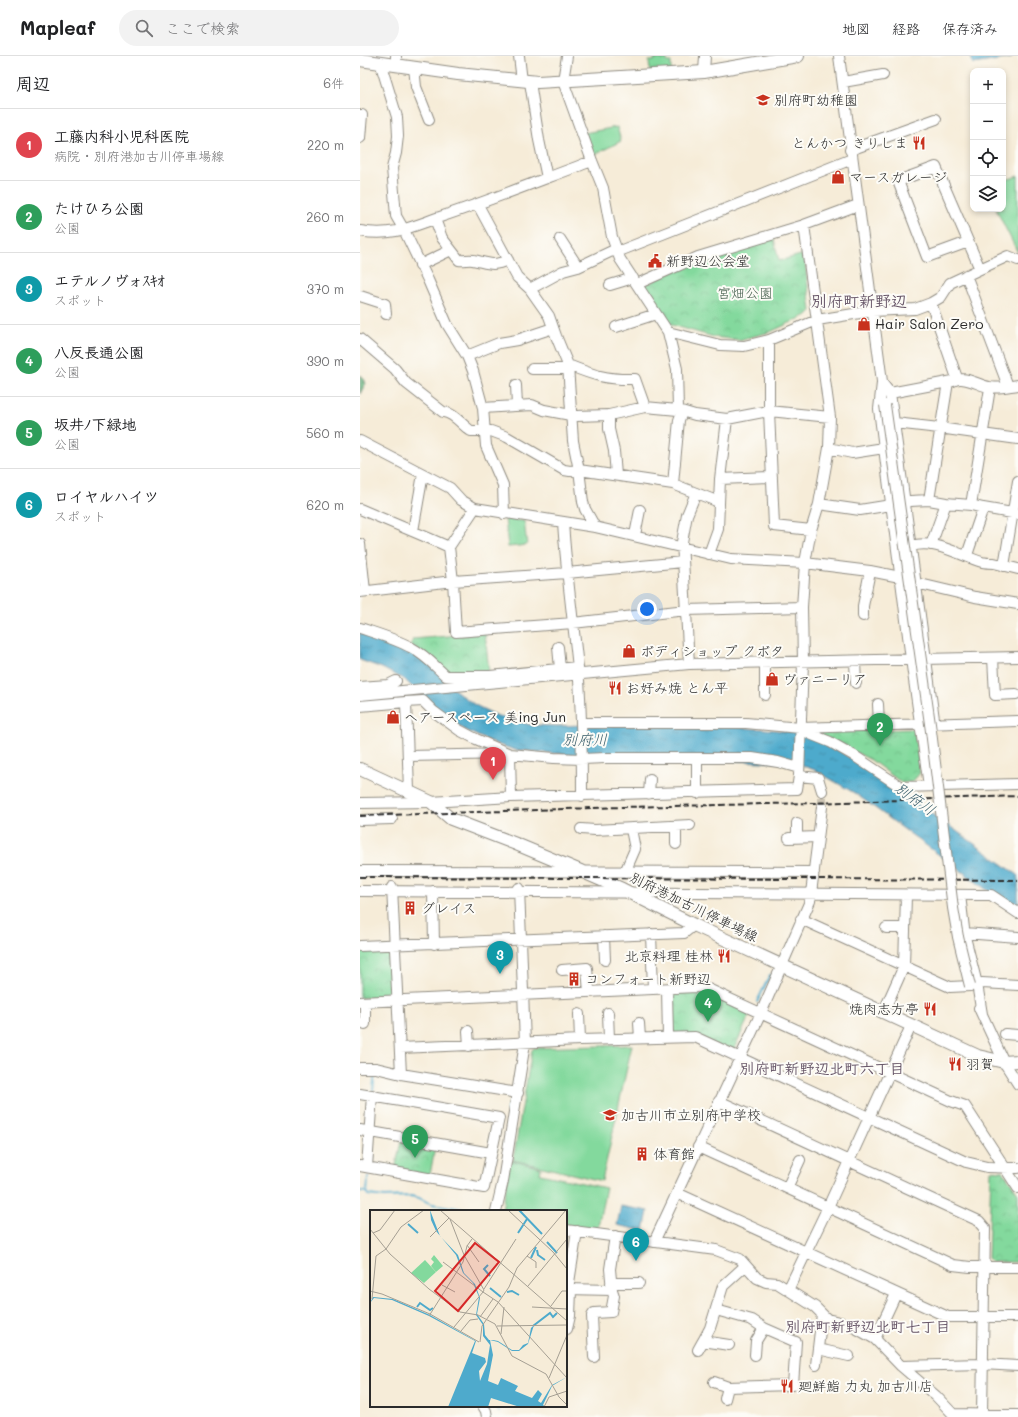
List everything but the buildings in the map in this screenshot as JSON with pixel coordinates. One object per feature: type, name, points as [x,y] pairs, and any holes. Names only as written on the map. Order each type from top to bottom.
[{"type":"main road","points":[[360,60],[380,62],[396,60],[414,67],[526,82],[704,72],[798,56]]},
{"type":"main road","name":"別府港加古川停車場線","points":[[360,770],[431,802],[451,818],[583,872],[978,1056],[1004,1062],[1018,1062]]},
{"type":"street","points":[[519,56],[547,178]]},
{"type":"street","points":[[567,56],[563,81],[603,188],[612,237],[617,252],[668,332],[677,369],[680,411],[673,484]]},
{"type":"street","points":[[704,72],[705,56]]},
{"type":"street","points":[[839,56],[872,311],[930,723],[952,908],[958,937],[982,1014],[1004,1062],[1018,1084]]},
{"type":"street","points":[[380,62],[397,117],[398,136],[392,168],[396,216],[404,230],[447,324],[467,356],[479,389],[483,408],[486,446],[503,485],[504,514]]},
{"type":"street","points":[[414,67],[416,87],[429,120]]},
{"type":"street","points":[[843,82],[883,75]]},
{"type":"street","points":[[360,115],[362,115],[360,138]]},
{"type":"street","points":[[530,289],[563,271],[578,267],[612,251],[617,252],[851,154],[918,123],[936,119]]},
{"type":"street","points":[[360,231],[374,234],[404,230],[478,205],[592,161]]},
{"type":"street","points":[[968,242],[927,257],[898,181],[936,166],[980,269]]},
{"type":"street","points":[[478,205],[517,277],[530,289],[549,316],[567,367],[570,415],[583,502],[585,509],[595,526]]},
{"type":"street","points":[[610,285],[635,281],[698,257],[804,226],[858,205]]},
{"type":"street","points":[[435,219],[442,238],[460,260],[472,260],[480,263],[496,264],[508,260]]},
{"type":"street","points":[[360,803],[431,802],[511,797],[698,793],[797,789],[803,662],[802,607],[805,563],[830,448],[830,418],[804,226]]},
{"type":"street","points":[[560,239],[578,267]]},
{"type":"street","points":[[420,265],[451,250]]},
{"type":"street","points":[[668,332],[708,343],[744,346],[769,340],[817,320],[872,311],[915,309],[931,303],[941,297],[950,283],[966,275],[1008,256],[1018,260]]},
{"type":"street","points":[[890,393],[952,380],[974,382],[990,388],[1013,386],[966,275]]},
{"type":"street","points":[[360,296],[385,304],[386,314]]},
{"type":"street","points":[[929,500],[940,428],[952,380],[931,303]]},
{"type":"street","points":[[622,329],[656,314]]},
{"type":"street","points":[[467,356],[499,344],[517,340],[553,328]]},
{"type":"street","points":[[360,339],[395,369],[406,383],[443,412],[446,412],[471,431],[491,431],[506,437],[564,470],[579,470],[673,484],[719,502]]},
{"type":"street","points":[[769,340],[769,411],[774,526],[811,530]]},
{"type":"street","points":[[532,369],[567,367],[602,377],[635,379],[645,407]]},
{"type":"street","points":[[882,383],[890,393],[895,423],[943,786]]},
{"type":"street","points":[[882,383],[879,409],[900,577],[929,786]]},
{"type":"street","points":[[516,385],[517,406]]},
{"type":"street","points":[[971,505],[990,388]]},
{"type":"street","points":[[483,408],[532,405],[544,410],[576,416],[609,415],[645,407],[727,419],[769,411],[830,418]]},
{"type":"street","points":[[609,415],[609,429],[614,451],[616,475]]},
{"type":"street","points":[[709,554],[718,529],[720,479],[727,419]]},
{"type":"street","points":[[895,423],[1018,439]]},
{"type":"street","points":[[360,442],[450,488],[461,500],[475,508],[504,514],[595,526],[731,559],[805,563],[870,571],[900,577]]},
{"type":"street","points":[[830,448],[852,452],[884,448]]},
{"type":"street","points":[[413,531],[423,474]]},
{"type":"street","points":[[720,479],[772,477]]},
{"type":"street","points":[[1004,566],[1015,514],[1018,481]]},
{"type":"street","points":[[689,664],[682,548],[687,515],[696,493]]},
{"type":"street","points":[[905,503],[929,500],[971,505],[1015,514]]},
{"type":"street","points":[[931,545],[946,503]]},
{"type":"street","points":[[819,504],[860,510],[891,505]]},
{"type":"street","points":[[475,508],[449,547],[456,632],[573,623],[686,610],[802,607]]},
{"type":"street","points":[[967,555],[983,508]]},
{"type":"street","points":[[360,509],[449,547]]},
{"type":"street","points":[[635,535],[640,510]]},
{"type":"street","points":[[563,522],[567,574],[578,670],[581,723],[582,796]]},
{"type":"street","points":[[360,544],[363,592],[453,581],[567,574],[683,562]]},
{"type":"street","points":[[911,546],[925,544],[931,545],[967,555],[983,562],[1018,569]]},
{"type":"street","points":[[863,616],[862,606],[870,571]]},
{"type":"street","points":[[916,583],[975,597],[1018,604]]},
{"type":"street","points":[[360,628],[393,639],[413,649],[431,662],[446,676],[560,673]]},
{"type":"street","points":[[558,647],[560,673]]},
{"type":"street","points":[[360,695],[578,670],[689,664],[1018,657]]},
{"type":"street","points":[[993,658],[995,695],[1016,694]]},
{"type":"street","points":[[855,661],[856,683]]},
{"type":"street","points":[[765,663],[765,695]]},
{"type":"street","points":[[360,687],[388,685],[396,681]]},
{"type":"street","points":[[360,706],[423,701],[433,711],[459,730],[510,754]]},
{"type":"street","points":[[406,702],[409,791]]},
{"type":"street","points":[[878,704],[879,724]]},
{"type":"street","points":[[581,723],[746,723],[800,728],[879,724],[1018,721]]},
{"type":"street","points":[[800,728],[853,755],[902,787],[1018,784]]},
{"type":"street","points":[[510,754],[511,797]]},
{"type":"street","points":[[408,756],[510,754],[582,759],[752,758],[778,762],[799,772],[818,778],[822,791]]},
{"type":"street","points":[[697,758],[698,793]]},
{"type":"street","points":[[649,794],[650,779]]},
{"type":"street","points":[[654,1242],[761,1012],[810,901],[822,807]]},
{"type":"street","points":[[360,820],[380,824],[392,819]]},
{"type":"street","points":[[797,823],[793,837],[818,838]]},
{"type":"street","points":[[581,829],[595,833],[631,828],[690,825]]},
{"type":"street","points":[[676,826],[676,844]]},
{"type":"street","points":[[624,872],[635,849],[631,828]]},
{"type":"street","points":[[360,870],[814,872]]},
{"type":"street","points":[[360,891],[392,889],[433,891],[519,890],[991,896],[1018,913]]},
{"type":"street","points":[[392,889],[396,945],[401,1074]]},
{"type":"street","points":[[496,1210],[503,1181],[525,1043],[519,890]]},
{"type":"street","points":[[433,891],[434,944]]},
{"type":"street","points":[[883,1013],[904,966],[906,894]]},
{"type":"street","points":[[960,895],[964,933],[974,985]]},
{"type":"street","points":[[801,919],[950,987],[982,983],[1018,985]]},
{"type":"street","points":[[360,946],[684,933],[694,925]]},
{"type":"street","points":[[886,928],[905,928]]},
{"type":"street","points":[[964,933],[1018,937]]},
{"type":"street","points":[[651,934],[653,989]]},
{"type":"street","points":[[604,936],[605,960]]},
{"type":"street","points":[[562,970],[587,968],[589,992]]},
{"type":"street","points":[[365,1024],[362,1002],[706,988],[761,1012],[951,1101],[966,1106],[1018,1188]]},
{"type":"street","points":[[667,989],[668,1037]]},
{"type":"street","points":[[608,1013],[609,1039]]},
{"type":"street","points":[[578,1014],[580,1040]]},
{"type":"street","points":[[639,1023],[640,1038]]},
{"type":"street","points":[[788,1290],[828,1207],[911,1026]]},
{"type":"street","points":[[468,1031],[469,1046]]},
{"type":"street","points":[[1005,1034],[1018,1035]]},
{"type":"street","points":[[400,1048],[580,1040],[695,1037],[966,1162],[987,1167],[1018,1168]]},
{"type":"street","points":[[360,1068],[376,1068],[401,1074],[518,1093]]},
{"type":"street","points":[[360,1094],[372,1095],[499,1118],[484,1188],[363,1167],[365,1131],[372,1095]]},
{"type":"street","points":[[719,1101],[979,1221],[985,1228],[982,1414]]},
{"type":"street","points":[[365,1131],[491,1153]]},
{"type":"street","points":[[698,1147],[953,1265],[970,1267],[1018,1267]]},
{"type":"street","points":[[787,1188],[800,1160]]},
{"type":"street","points":[[677,1193],[948,1317],[1018,1317]]},
{"type":"street","points":[[567,1230],[615,1238],[716,1250],[740,1259],[757,1278],[766,1282],[777,1283],[815,1307],[827,1319],[848,1324],[875,1338],[901,1366],[936,1396],[953,1414],[1018,1415]]},
{"type":"street","points":[[569,1330],[569,1290],[577,1231]]},
{"type":"street","points":[[594,1357],[592,1316],[594,1313],[611,1312],[614,1296],[611,1287],[610,1269],[615,1238]]},
{"type":"street","points":[[698,1350],[710,1328],[723,1286],[745,1266]]},
{"type":"street","points":[[569,1290],[634,1286]]},
{"type":"street","points":[[875,1338],[896,1294]]},
{"type":"street","points":[[714,1382],[728,1387],[793,1385],[796,1342],[764,1328],[752,1320],[716,1310]]},
{"type":"street","points":[[816,1365],[822,1314]]},
{"type":"street","points":[[755,1355],[756,1341],[764,1328]]},
{"type":"street","points":[[703,1341],[729,1346]]},
{"type":"street","points":[[818,1349],[849,1356]]},
{"type":"street","points":[[901,1366],[982,1364],[1018,1366]]},
{"type":"street","points":[[725,1399],[728,1387]]},
{"type":"street","points":[[484,1407],[487,1417]]},
{"type":"green space","points":[[654,59],[667,59],[667,62],[671,62],[671,71],[650,72],[649,61],[654,61]]},
{"type":"green space","points":[[617,127],[621,141],[594,155],[584,133]]},
{"type":"green space","points":[[1018,176],[1018,253],[998,212],[1006,212],[1006,180]]},
{"type":"green space","name":"宮畑公園","points":[[774,239],[779,261],[804,254],[811,311],[807,315],[770,332],[739,340],[714,337],[665,323],[643,286],[698,260]]},
{"type":"green space","points":[[360,375],[365,384],[360,394]]},
{"type":"green space","points":[[505,519],[524,521],[527,545],[508,547]]},
{"type":"green space","points":[[485,633],[489,673],[446,672],[411,645],[413,639]]},
{"type":"green space","points":[[914,729],[920,773],[912,782],[902,783],[871,760],[816,732]]},
{"type":"green space","points":[[388,948],[393,952],[394,992],[391,997],[360,998],[360,949]]},
{"type":"green space","points":[[700,990],[751,1012],[733,1051],[672,1034],[671,992]]},
{"type":"green space","points":[[632,1045],[602,1181],[513,1160],[532,1050],[534,1048]]},
{"type":"green space","points":[[401,1141],[435,1147],[430,1175],[395,1170]]},
{"type":"green space","points":[[510,1160],[541,1168],[540,1174],[606,1188],[597,1231],[567,1226],[567,1210],[502,1210]]},
{"type":"green space","points":[[991,1170],[1003,1171],[1018,1193],[1018,1262],[992,1262],[988,1258]]},
{"type":"water","points":[[971,56],[1011,56],[1012,58],[973,64]]},
{"type":"water","name":"別府川","points":[[360,630],[405,647],[436,670],[455,690],[475,705],[498,716],[531,725],[706,726],[765,729],[796,732],[835,748],[1018,875],[1018,909],[994,895],[856,794],[815,770],[795,763],[584,756],[515,750],[493,743],[465,730],[439,713],[405,680],[382,668],[360,660]]},
{"type":"water","points":[[621,1206],[648,1211],[644,1231],[617,1225]]},
{"type":"waterway","points":[[757,1002],[770,975]]},
{"type":"waterway","points":[[373,1090],[375,1073]]},
{"type":"waterway","points":[[509,1116],[508,1107],[512,1100]]},
{"type":"waterway","points":[[367,1193],[368,1177]]},
{"type":"waterway","points":[[360,1191],[366,1192],[368,1195],[385,1197],[411,1196],[432,1204],[469,1210]]},
{"type":"waterway","points":[[496,1407],[499,1412]]},
{"type":"tunnel","points":[[822,791],[822,807]]},
{"type":"railway","points":[[360,816],[1018,796]]},
{"type":"railway","points":[[360,877],[1018,880]]},
{"type":"place","name":"別府町幼稚園","points":[[763,100]]},
{"type":"place","name":"とんかつ きりしま","points":[[919,143]]},
{"type":"place","name":"マースガレージ","points":[[838,177]]},
{"type":"place","name":"新野辺公会堂","points":[[655,261]]},
{"type":"place","name":"Hair Salon Zero","points":[[864,324]]},
{"type":"place","name":"ボディショップ クボタ","points":[[629,651]]},
{"type":"place","name":"ヴァニーリア","points":[[772,679]]},
{"type":"place","name":"お好み焼 とん平","points":[[615,688]]},
{"type":"place","name":"ヘアースペース 美ing Jun","points":[[393,717]]},
{"type":"place","name":"たけひろ公園","points":[[880,746]]},
{"type":"place","name":"工藤内科小児科医院","points":[[493,780]]},
{"type":"place","name":"グレイス","points":[[410,908]]},
{"type":"place","name":"北京料理 桂林","points":[[724,956]]},
{"type":"place","name":"エテルノヴォｽｷｵ","points":[[500,974]]},
{"type":"place","name":"コンフォート新野辺","points":[[574,979]]},
{"type":"place","name":"焼肉志方亭","points":[[930,1009]]},
{"type":"place","name":"八反長通公園","points":[[708,1022]]},
{"type":"place","name":"羽賀","points":[[955,1064]]},
{"type":"place","name":"加古川市立別府中学校","points":[[610,1115]]},
{"type":"place","name":"体育館","points":[[642,1154]]},
{"type":"place","name":"坂井ﾉ下緑地","points":[[415,1158]]},
{"type":"place","name":"ロイヤルハイツ","points":[[636,1261]]},
{"type":"place","name":"廻鮮鮨 力丸 加古川店","points":[[787,1386]]},
{"type":"district","name":"別府町新野辺","points":[[859,301]]},
{"type":"district","name":"別府町新野辺北町六丁目","points":[[822,1069]]},
{"type":"district","name":"別府町新野辺北町七丁目","points":[[868,1327]]}]
